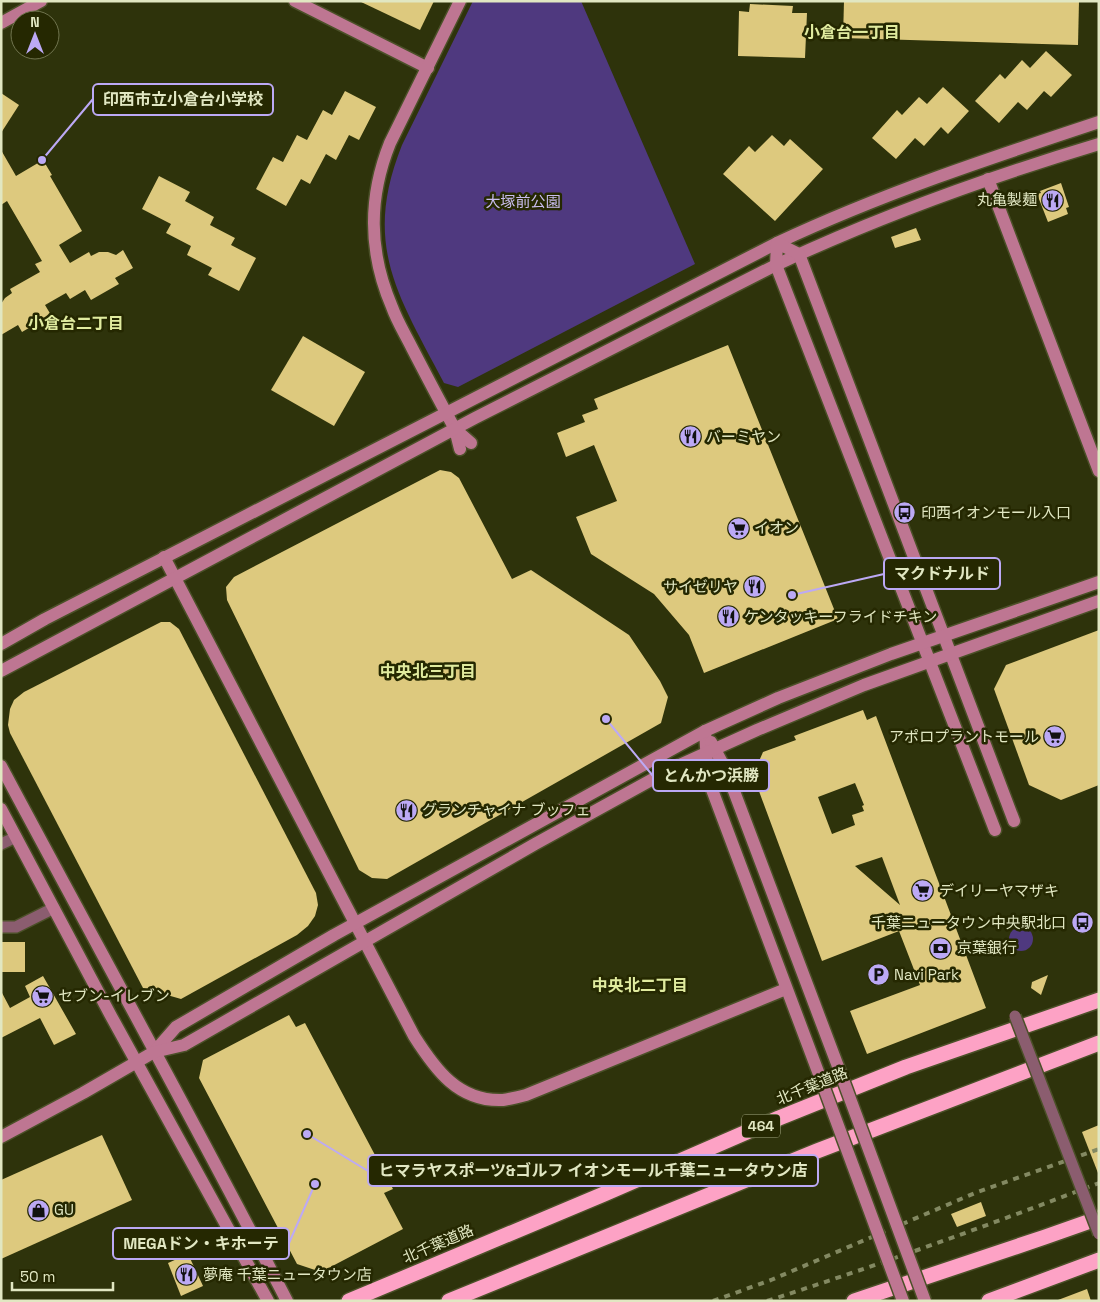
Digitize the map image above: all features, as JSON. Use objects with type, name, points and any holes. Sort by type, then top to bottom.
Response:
[{"type":"highway","name":"北千葉道路","points":[[349,1301],[779,1118],[906,1068],[1099,1000]]},
{"type":"highway","points":[[449,1301],[817,1151],[1099,1043]]},
{"type":"highway","points":[[854,1301],[1099,1218]]},
{"type":"highway","points":[[989,1301],[1099,1260]]},
{"type":"street","points":[[1,23],[41,1]]},
{"type":"street","points":[[295,1],[428,68]]},
{"type":"street","points":[[460,1],[383,161],[377,186],[373,237],[379,268],[392,307],[465,446]]},
{"type":"street","points":[[1,644],[164,557],[777,243],[896,192],[1099,122]]},
{"type":"street","points":[[1,671],[455,429],[776,265],[898,213],[988,179],[1099,144]]},
{"type":"street","points":[[988,179],[1099,471]]},
{"type":"street","points":[[777,243],[799,254],[1014,821]]},
{"type":"street","points":[[777,243],[776,265],[995,830]]},
{"type":"street","points":[[164,557],[414,1036],[432,1064],[449,1083],[465,1093],[482,1099],[503,1100],[526,1095],[786,988]]},
{"type":"street","points":[[154,1052],[176,1028],[355,922],[705,731],[778,698],[922,643],[1099,582]]},
{"type":"street","points":[[1,1137],[154,1052],[184,1045],[544,839],[673,768],[864,685],[1099,601]]},
{"type":"street","points":[[705,731],[711,751],[726,770],[925,1301]]},
{"type":"street","points":[[711,751],[708,779],[903,1301]]},
{"type":"street","points":[[1,766],[154,1052],[218,1167],[287,1301]]},
{"type":"street","points":[[1,809],[136,1062],[268,1301]]},
{"type":"street","points":[[1,844],[16,837]]},
{"type":"street","points":[[1,928],[16,927],[54,908]]},
{"type":"street","points":[[1015,1016],[1099,1234]]},
{"type":"green space","name":"大塚前公園","points":[[473,1],[581,1],[695,264],[458,387],[444,383],[412,323],[400,295],[391,268],[386,241],[385,212],[390,180],[402,145]]},
{"type":"green space","points":[[1021,927],[1026,928],[1032,934],[1032,944],[1026,950],[1021,951],[1016,950],[1010,944],[1009,939],[1010,934],[1016,928]]},
{"type":"building","points":[[359,1],[434,1],[420,30]]},
{"type":"building","points":[[844,1],[1079,1],[1078,45],[843,38]]},
{"type":"building","points":[[750,4],[793,6],[792,13],[807,13],[805,58],[738,56],[739,11],[749,12]]},
{"type":"building","points":[[1046,51],[1072,75],[1051,97],[1044,91],[1027,110],[1018,102],[999,123],[975,101],[1000,74],[1005,79],[1022,60],[1030,68]]},
{"type":"building","points":[[943,87],[969,111],[948,134],[941,127],[924,146],[915,138],[896,159],[872,138],[897,110],[902,115],[919,97],[927,104]]},
{"type":"building","points":[[345,91],[376,107],[359,140],[349,135],[336,160],[326,154],[310,184],[301,179],[286,206],[256,189],[273,157],[283,162],[297,135],[307,140],[323,110],[332,115]]},
{"type":"building","points":[[1,93],[19,105],[1,133]]},
{"type":"building","points":[[772,135],[784,146],[790,139],[823,169],[775,221],[723,174],[749,146],[755,152]]},
{"type":"building","points":[[1,150],[16,176],[43,160],[52,175],[50,176],[82,231],[59,245],[70,263],[89,252],[91,256],[99,252],[108,252],[116,255],[123,250],[133,268],[115,278],[119,284],[91,300],[85,290],[70,299],[66,293],[45,305],[51,315],[22,332],[18,325],[1,335],[1,304],[12,293],[10,289],[40,272],[35,264],[42,261],[7,201],[1,205]]},
{"type":"building","points":[[159,176],[190,192],[185,201],[214,217],[210,225],[235,238],[231,245],[256,258],[239,291],[208,275],[212,268],[187,255],[191,246],[166,233],[171,224],[142,209]]},
{"type":"building","name":"丸亀製麺","points":[[1061,183],[1069,207],[1066,208],[1068,214],[1048,222],[1037,194]]},
{"type":"building","points":[[916,228],[921,240],[895,248],[891,237]]},
{"type":"building","points":[[303,336],[365,372],[334,426],[271,390]]},
{"type":"building","points":[[728,345],[838,619],[704,673],[689,635],[654,594],[591,554],[576,517],[617,501],[594,445],[566,457],[557,433],[585,422],[582,415],[598,409],[594,399]]},
{"type":"building","points":[[440,470],[451,472],[459,478],[512,579],[531,570],[629,635],[660,681],[668,697],[661,723],[387,879],[372,878],[359,870],[227,600],[226,587],[234,577]]},
{"type":"building","points":[[161,622],[170,622],[179,629],[316,893],[318,905],[315,916],[308,926],[297,935],[181,999],[143,988],[10,733],[8,725],[10,709],[14,700],[24,692]]},
{"type":"building","name":"アポロプラントモール","points":[[1099,630],[1099,785],[1061,800],[1029,785],[994,689],[1006,665]]},
{"type":"building","points":[[863,710],[867,720],[876,716],[986,1008],[867,1054],[850,1011],[920,985],[899,931],[822,961],[753,775],[763,752],[796,740],[794,736]],"holes":[[[855,783],[864,805],[862,806],[864,811],[852,815],[855,825],[832,834],[818,797]],[[882,857],[900,905],[855,866]]]},
{"type":"building","points":[[1,942],[25,942],[25,972],[1,972]]},
{"type":"building","points":[[1048,975],[1041,995],[1031,988],[1032,982]]},
{"type":"building","points":[[43,976],[76,1034],[54,1045],[40,1018],[1,1038],[1,991],[10,1008],[30,997],[25,986]]},
{"type":"building","points":[[289,1015],[296,1027],[305,1023],[393,1189],[384,1193],[403,1229],[321,1272],[297,1264],[199,1078],[203,1060]]},
{"type":"building","points":[[1099,1125],[1099,1173],[1098,1173],[1082,1132]]},
{"type":"building","points":[[102,1135],[132,1200],[1,1259],[1,1180]]},
{"type":"building","points":[[981,1202],[986,1216],[957,1227],[951,1214]]},
{"type":"building","points":[[188,1254],[203,1286],[181,1296],[168,1263]]},
{"type":"building","points":[[1087,1289],[1091,1301],[1058,1301],[1058,1300]]},
{"type":"railway","points":[[713,1301],[771,1280],[975,1193],[1099,1149]]},
{"type":"railway","points":[[767,1301],[934,1244],[1099,1183]]},
{"type":"place","name":"印西市立小倉台小学校","points":[[42,160]]},
{"type":"place","name":"丸亀製麺","points":[[1053,200]]},
{"type":"place","name":"バーミヤン","points":[[690,437]]},
{"type":"place","name":"印西イオンモール入口","points":[[905,513]]},
{"type":"place","name":"イオン","points":[[738,528]]},
{"type":"place","name":"サイゼリヤ","points":[[754,587]]},
{"type":"place","name":"マクドナルド","points":[[792,595]]},
{"type":"place","name":"ケンタッキーフライドチキン","points":[[728,617]]},
{"type":"place","name":"とんかつ浜勝","points":[[606,719]]},
{"type":"place","name":"アポロプラントモール","points":[[1055,737]]},
{"type":"place","name":"グランチャイナ ブッフェ","points":[[406,810]]},
{"type":"place","name":"デイリーヤマザキ","points":[[923,891]]},
{"type":"place","name":"千葉ニュータウン中央駅北口","points":[[1082,923]]},
{"type":"place","name":"京葉銀行","points":[[941,948]]},
{"type":"place","name":"Navi Park","points":[[878,975]]},
{"type":"place","name":"セブン-イレブン","points":[[42,996]]},
{"type":"place","name":"ヒマラヤスポーツ&ゴルフ イオンモール千葉ニュータウン店","points":[[307,1134]]},
{"type":"place","name":"MEGAドン・キホーテ","points":[[315,1184]]},
{"type":"place","name":"GU","points":[[38,1210]]},
{"type":"place","name":"夢庵 千葉ニュータウン店","points":[[187,1275]]},
{"type":"district","name":"小倉台一丁目","points":[[852,32]]},
{"type":"district","name":"小倉台二丁目","points":[[76,323]]},
{"type":"district","name":"中央北三丁目","points":[[428,671]]},
{"type":"district","name":"中央北二丁目","points":[[640,985]]}]
